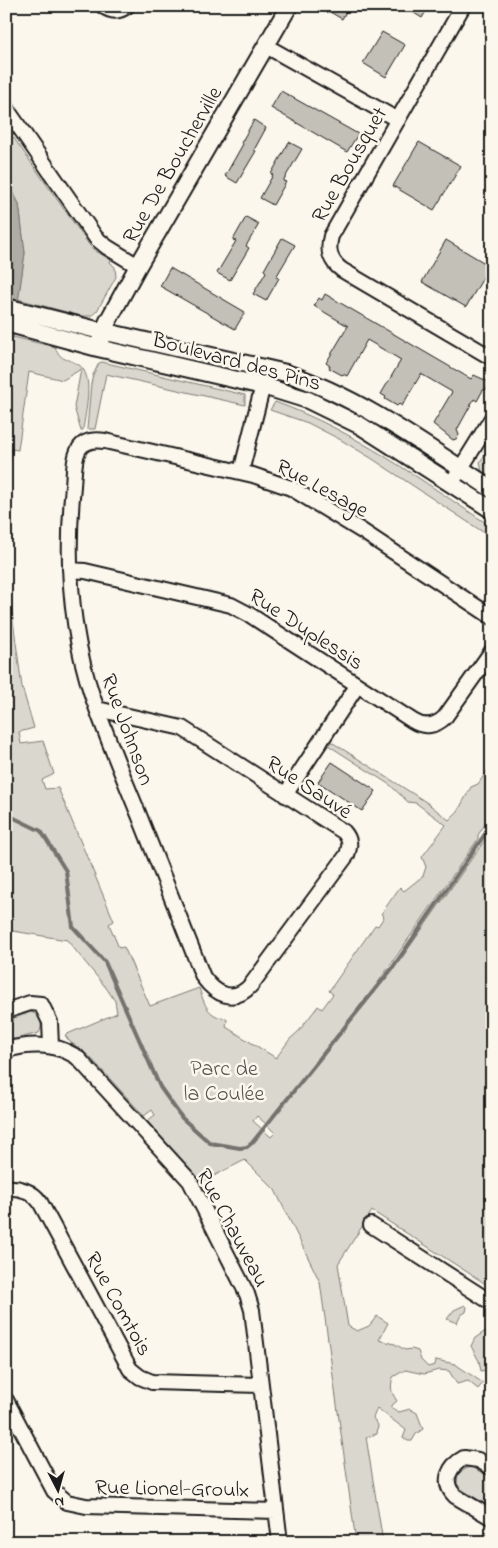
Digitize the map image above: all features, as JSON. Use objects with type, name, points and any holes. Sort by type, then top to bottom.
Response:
[{"type":"street","points":[[103,6],[115,11],[127,6]]},
{"type":"street","name":"Rue De Boucherville","points":[[98,348],[104,331],[138,266],[289,6]]},
{"type":"street","name":"Rue Bousquet","points":[[463,6],[330,236],[328,246],[334,264],[342,270],[492,358]]},
{"type":"street","points":[[266,46],[398,120]]},
{"type":"street","points":[[6,108],[96,238],[138,266]]},
{"type":"street","name":"Boulevard des Pins","points":[[11,316],[104,331],[268,369],[309,381],[353,401],[492,489]]},
{"type":"street","name":"Boulevard des Pins","points":[[11,316],[98,348],[263,386],[308,400],[348,418],[492,510]]},
{"type":"street","points":[[241,472],[268,369]]},
{"type":"street","points":[[451,484],[492,418]]},
{"type":"street","name":"Rue Lesage","points":[[84,442],[89,440],[105,440],[280,483],[362,531],[492,617]]},
{"type":"street","name":"Rue Johnson","points":[[84,442],[76,455],[70,513],[70,570],[80,647],[88,680],[97,709],[204,977],[211,987],[220,993],[225,995],[239,994]]},
{"type":"street","name":"Rue Duplessis","points":[[70,570],[85,571],[231,605],[250,615],[413,721],[424,725],[436,724],[445,717],[492,651]]},
{"type":"street","points":[[286,795],[357,686]]},
{"type":"street","name":"Rue Sauvé","points":[[97,709],[182,728],[344,832],[350,841],[344,860],[251,985],[246,991],[239,994]]},
{"type":"street","points":[[6,1011],[30,1004],[41,1004],[50,1022],[51,1046]]},
{"type":"street","name":"Rue Chauveau","points":[[6,1050],[27,1045],[51,1046],[68,1052],[83,1062],[190,1181],[250,1301],[280,1542]]},
{"type":"street","name":"Rue Comtois","points":[[6,1188],[14,1188],[32,1194],[40,1202],[130,1369],[135,1374],[152,1382],[260,1385]]},
{"type":"street","points":[[371,1225],[492,1303]]},
{"type":"street","name":"Rue Lionel-Groulx","points":[[6,1400],[54,1491],[66,1502],[86,1506],[276,1511]]},
{"type":"street","points":[[492,1468],[478,1460],[464,1458],[450,1469],[447,1480],[450,1491],[455,1496],[492,1518]]},
{"type":"green space","points":[[6,127],[90,246],[111,260],[110,262],[115,267],[116,277],[97,311],[91,316],[81,316],[18,299],[25,253],[19,204],[6,178]]},
{"type":"green space","points":[[13,337],[55,347],[63,358],[79,365],[87,377],[88,395],[83,430],[81,431],[74,407],[81,369],[63,380],[29,372],[18,450],[12,449],[6,491],[6,348]]},
{"type":"green space","points":[[120,342],[246,372],[245,374],[119,346]]},
{"type":"green space","points":[[102,362],[245,395],[245,405],[106,374],[95,429],[87,429],[93,375],[99,363]]},
{"type":"green space","points":[[286,379],[362,413],[443,466],[440,469],[384,433],[326,401],[284,384]]},
{"type":"green space","points":[[275,402],[332,427],[387,458],[492,527],[492,538],[341,440],[308,423],[270,410]]},
{"type":"green space","points":[[492,443],[492,479],[482,472],[480,462]]},
{"type":"green space","name":"Parc de la Coulée","points":[[6,555],[22,687],[34,728],[19,732],[21,744],[43,741],[54,774],[42,780],[45,789],[58,788],[114,921],[109,924],[119,948],[124,947],[150,1006],[199,988],[208,1009],[220,1018],[227,1019],[226,1027],[276,1058],[318,1006],[322,1009],[333,994],[329,991],[375,925],[378,926],[384,917],[381,914],[400,887],[404,891],[423,876],[426,867],[422,857],[446,825],[416,803],[408,802],[390,785],[328,745],[330,741],[426,802],[449,820],[458,811],[471,787],[478,784],[492,764],[492,814],[478,835],[478,839],[377,984],[266,1124],[257,1116],[253,1121],[271,1137],[275,1133],[267,1125],[394,969],[492,830],[492,1288],[372,1211],[338,1264],[348,1326],[357,1331],[369,1326],[377,1316],[388,1323],[379,1340],[395,1344],[405,1350],[412,1349],[418,1351],[421,1360],[428,1367],[435,1365],[436,1360],[455,1364],[483,1383],[478,1389],[468,1381],[457,1384],[449,1371],[439,1370],[424,1374],[405,1370],[393,1377],[392,1390],[397,1401],[390,1407],[399,1412],[410,1409],[417,1413],[423,1429],[416,1434],[412,1441],[408,1441],[403,1438],[406,1430],[377,1408],[373,1418],[378,1425],[377,1434],[366,1437],[383,1542],[356,1542],[320,1282],[275,1190],[245,1160],[200,1183],[195,1174],[147,1121],[155,1115],[152,1110],[144,1116],[90,1057],[69,1041],[65,1035],[117,1013],[115,1001],[107,989],[67,940],[7,930]]},
{"type":"green space","points":[[31,1012],[37,1015],[40,1021],[39,1033],[15,1039],[7,1037],[6,1021]]},
{"type":"green space","points":[[465,1305],[467,1307],[466,1312],[461,1315],[457,1323],[447,1319],[454,1310]]},
{"type":"green space","points":[[492,1327],[492,1369],[481,1371],[479,1361],[471,1346],[475,1338]]},
{"type":"green space","points":[[472,1467],[492,1478],[492,1508],[464,1491],[457,1484],[458,1474]]},
{"type":"shaded area","points":[[6,178],[19,204],[25,253],[13,337],[6,348]]},
{"type":"building","points":[[320,6],[349,6],[342,19]]},
{"type":"building","points":[[403,6],[429,6],[422,18]]},
{"type":"building","points":[[382,32],[405,45],[386,77],[363,63]]},
{"type":"building","points":[[281,91],[358,134],[347,152],[271,108]]},
{"type":"building","points":[[254,120],[266,128],[254,150],[256,151],[237,183],[225,176]]},
{"type":"building","points":[[289,142],[302,149],[283,181],[286,182],[273,205],[260,198]]},
{"type":"building","points":[[419,142],[461,166],[434,210],[393,186]]},
{"type":"building","points":[[246,217],[259,224],[246,246],[249,248],[230,280],[217,273],[236,241],[233,240]]},
{"type":"building","points":[[282,238],[295,245],[276,277],[279,278],[266,301],[253,294]]},
{"type":"building","points":[[446,240],[490,266],[466,307],[422,282]]},
{"type":"building","points":[[170,268],[245,312],[235,329],[160,286]]},
{"type":"building","points":[[325,294],[471,379],[474,375],[487,381],[489,385],[487,389],[483,390],[477,401],[474,399],[457,430],[459,435],[456,439],[453,440],[433,424],[452,392],[421,374],[402,406],[399,404],[397,406],[385,399],[386,397],[381,394],[401,360],[367,340],[347,376],[329,368],[330,366],[326,363],[348,326],[314,306],[319,298],[322,300]]},
{"type":"building","points":[[332,762],[376,791],[362,811],[318,782]]},
{"type":"waterway","points":[[6,814],[41,831],[66,871],[73,927],[105,962],[160,1087],[182,1118],[210,1143],[240,1148],[247,1147],[252,1143],[393,967],[492,824]]}]
